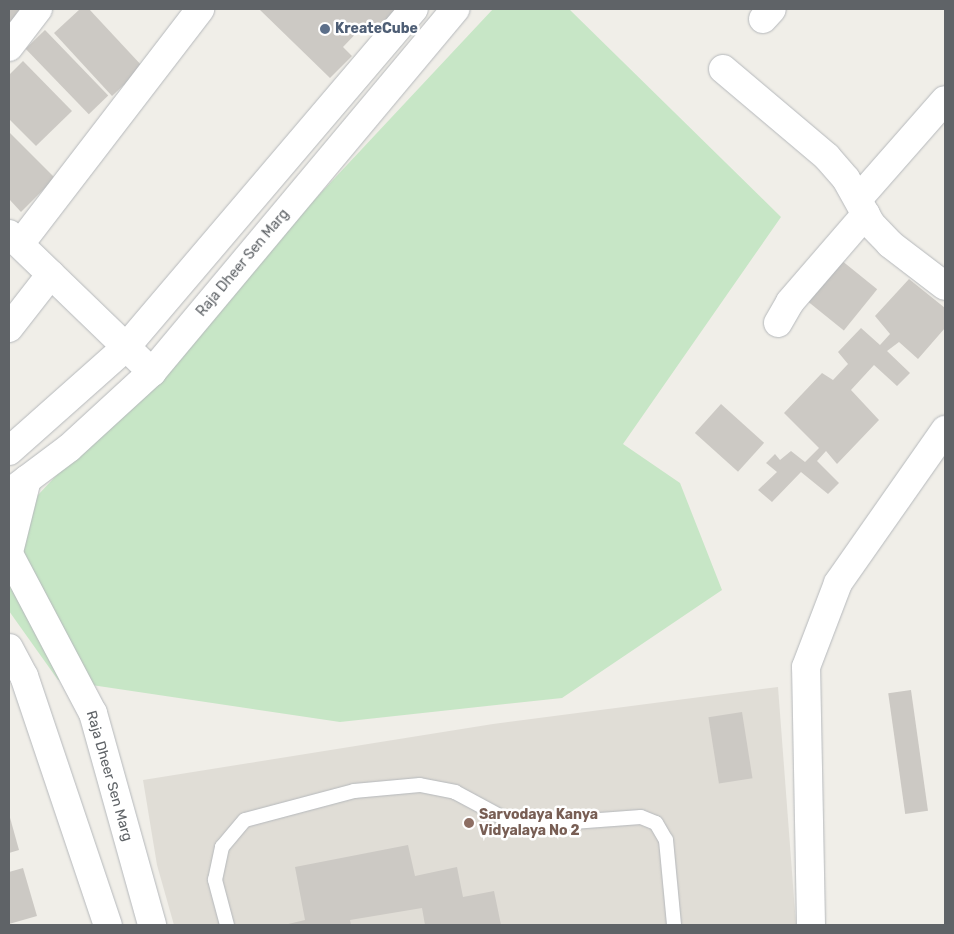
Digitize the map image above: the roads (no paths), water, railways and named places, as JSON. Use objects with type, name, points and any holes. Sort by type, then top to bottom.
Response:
[{"type":"street","points":[[9,47],[38,9]]},
{"type":"street","points":[[152,372],[14,239],[200,9]]},
{"type":"street","points":[[9,451],[126,347],[414,9]]},
{"type":"street","name":"Raja Dheer Sen Marg","points":[[18,486],[69,448],[152,372],[455,9]]},
{"type":"street","points":[[723,69],[827,157],[862,206],[871,224],[890,244],[945,286]]},
{"type":"street","points":[[778,322],[790,302],[862,206],[945,100]]},
{"type":"street","points":[[9,328],[51,274]]},
{"type":"street","points":[[811,925],[806,667],[838,583],[945,430]]},
{"type":"street","points":[[9,553],[18,486]]},
{"type":"street","name":"Raja Dheer Sen Marg","points":[[9,553],[93,713],[152,925]]},
{"type":"street","points":[[9,648],[24,676],[108,925]]},
{"type":"lane","points":[[227,925],[215,880],[222,847],[245,820],[354,791],[420,784],[455,792],[510,821],[532,825],[641,817],[656,823],[666,840],[674,925]]},
{"type":"place","name":"KreateCube","points":[[325,29]]},
{"type":"place","name":"Sarvodaya Kanya Vidyalaya No 2","points":[[469,823]]}]
